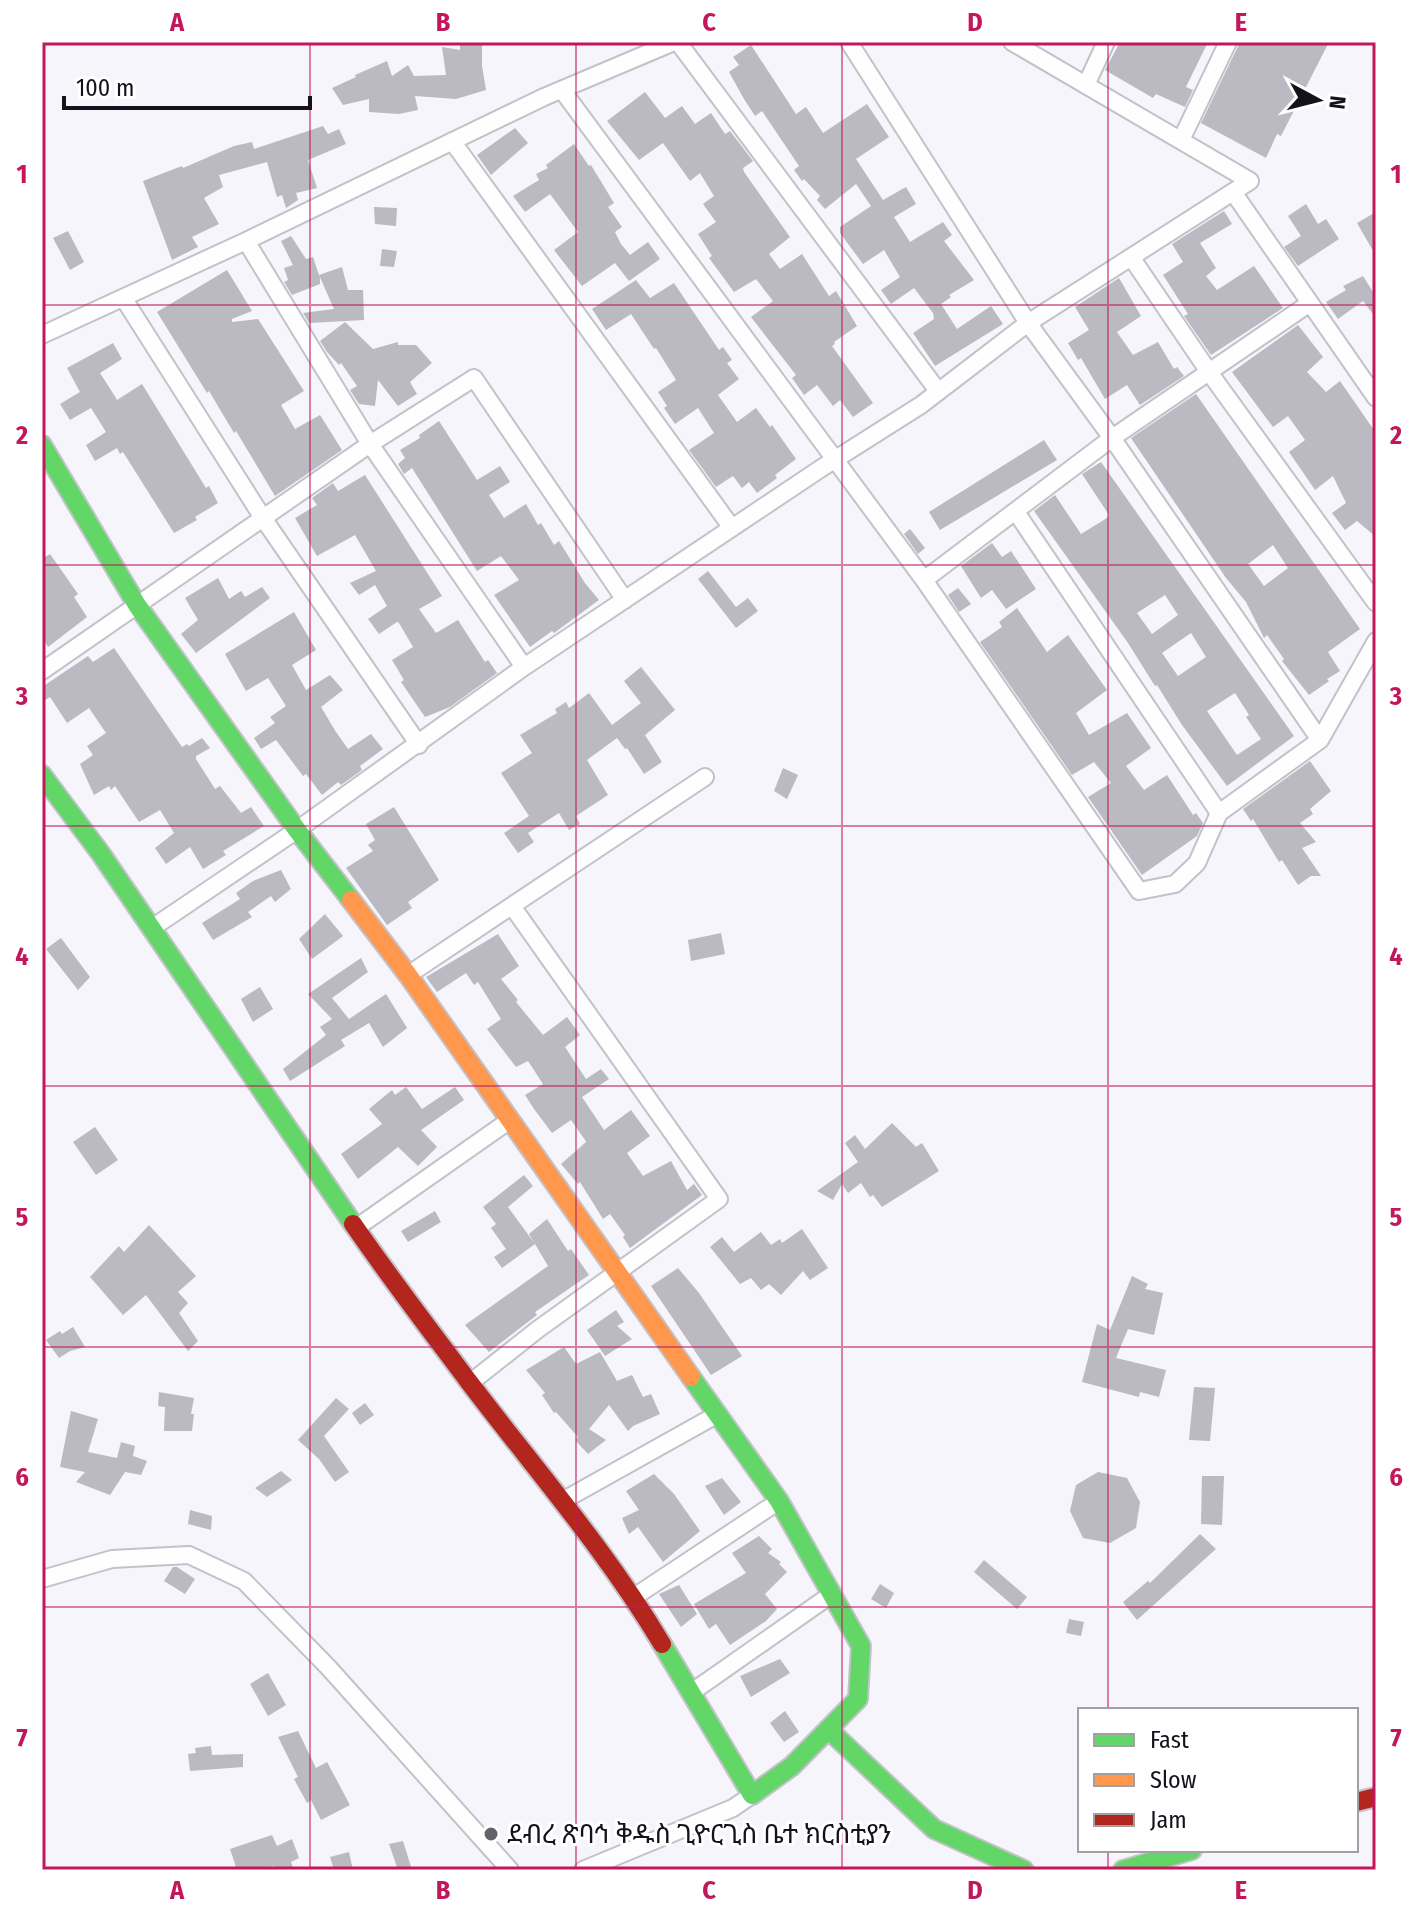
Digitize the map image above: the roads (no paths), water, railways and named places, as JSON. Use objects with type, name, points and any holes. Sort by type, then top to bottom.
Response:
[{"type":"street","points":[[42,335],[562,90],[676,42],[938,391]]},
{"type":"street","points":[[849,42],[1028,323],[1112,438],[1320,740]]},
{"type":"street","points":[[152,928],[419,745],[524,667],[938,391],[1028,323],[1250,181],[1012,42]]},
{"type":"street","points":[[1086,85],[1106,42]]},
{"type":"street","points":[[1181,140],[1228,42]]},
{"type":"street","points":[[562,90],[924,580],[1139,891],[1175,884],[1197,863],[1219,813],[1320,740],[1376,641]]},
{"type":"street","points":[[452,141],[732,528]]},
{"type":"street","points":[[1233,192],[1376,398]]},
{"type":"street","points":[[246,241],[370,444],[524,667]]},
{"type":"street","points":[[1131,257],[1209,372],[1376,603]]},
{"type":"street","points":[[124,299],[263,518],[419,745]]},
{"type":"street","points":[[924,580],[1112,438],[1310,303]]},
{"type":"street","points":[[1361,377],[1376,367]]},
{"type":"street","points":[[42,671],[370,444],[474,378],[625,600]]},
{"type":"street","points":[[42,445],[137,605],[297,830],[408,975],[779,1501],[861,1646],[858,1699],[792,1766],[733,1808],[583,1870]]},
{"type":"street","points":[[1016,512],[1219,813]]},
{"type":"street","points":[[42,775],[101,854],[356,1228],[470,1383],[564,1500],[634,1597],[752,1795]]},
{"type":"street","points":[[408,975],[705,777]]},
{"type":"street","points":[[470,1383],[537,1330],[618,1275],[719,1199],[512,906]]},
{"type":"street","points":[[356,1228],[510,1120]]},
{"type":"street","points":[[564,1500],[718,1414]]},
{"type":"street","points":[[634,1597],[779,1501]]},
{"type":"street","points":[[42,1579],[112,1559],[189,1555],[244,1581],[328,1667],[510,1870]]},
{"type":"street","points":[[692,1692],[832,1594]]},
{"type":"street","points":[[828,1729],[934,1829],[1024,1870]]},
{"type":"street","points":[[1123,1870],[1185,1852]]},
{"type":"place","name":"ደብረ ጽባኅ ቅዱስ ጊዮርጊስ ቤተ ክርስቲያን","points":[[491,1834]]}]
